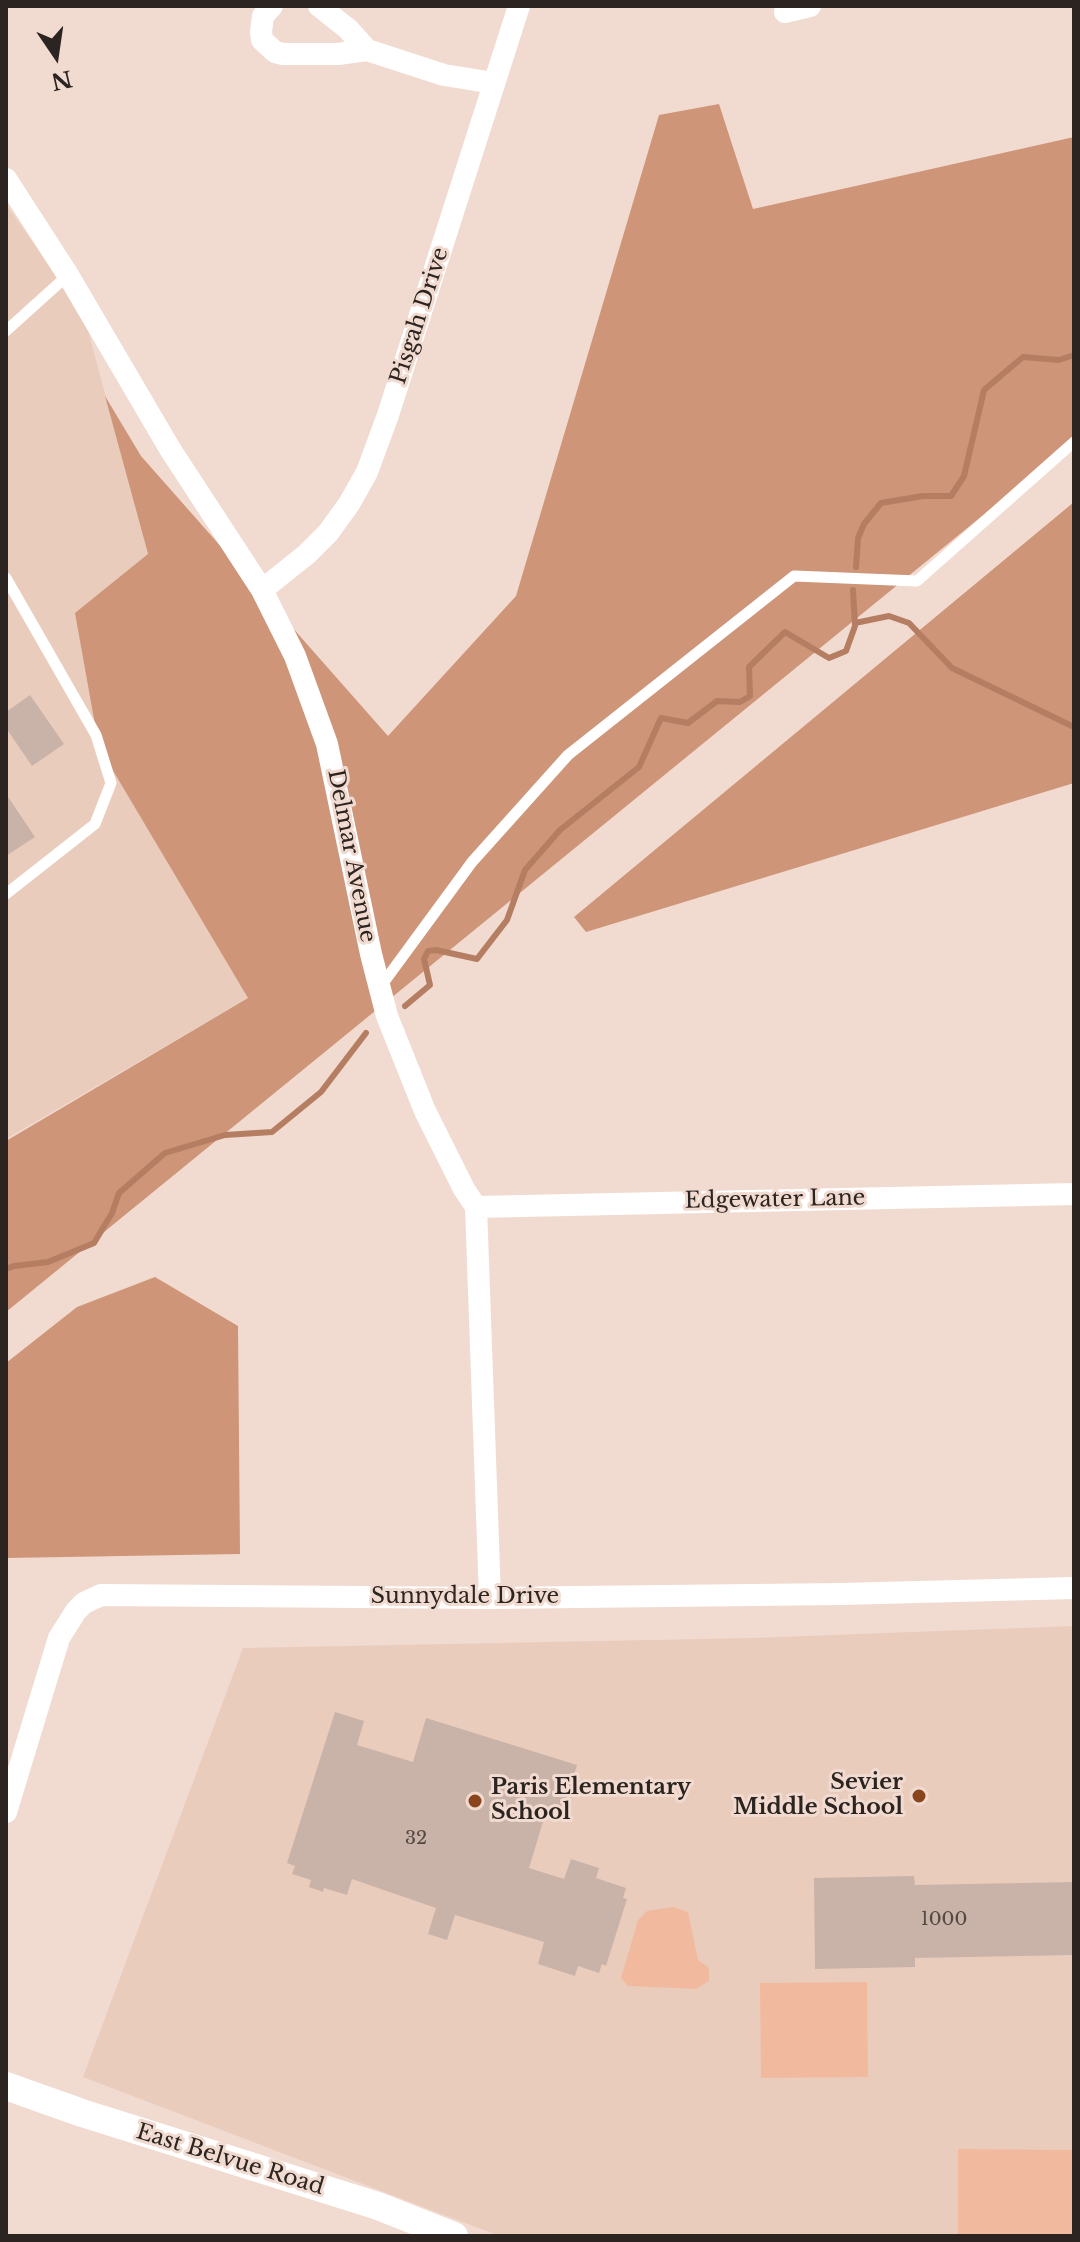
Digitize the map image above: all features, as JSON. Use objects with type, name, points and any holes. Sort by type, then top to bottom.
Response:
[{"type":"street","points":[[272,6],[263,16],[261,32],[262,40],[275,52],[338,54],[367,50],[444,75],[494,83]]},
{"type":"street","points":[[319,6],[348,29],[367,50]]},
{"type":"street","name":"Pisgah Drive","points":[[262,590],[328,533],[367,472],[519,6]]},
{"type":"street","points":[[785,12],[810,6]]},
{"type":"street","name":"Delmar Avenue","points":[[6,179],[68,275],[170,449],[262,590],[295,656],[327,744],[387,1016],[425,1111],[476,1207],[490,1598]]},
{"type":"street","name":"Edgewater Lane","points":[[476,1207],[1074,1194]]},
{"type":"street","name":"Sunnydale Drive","points":[[6,1812],[59,1638],[76,1611],[93,1598],[117,1594],[490,1598],[1074,1588]]},
{"type":"street","name":"East Belvue Road","points":[[6,2086],[96,2118],[378,2206],[454,2236]]},
{"type":"lane","points":[[6,331],[68,275]]},
{"type":"lane","points":[[379,988],[472,862],[568,755],[794,576],[917,581],[1074,442]]},
{"type":"lane","points":[[6,578],[96,735],[111,783],[95,824],[6,894]]},
{"type":"shaded area","points":[[719,104],[753,209],[1074,137],[1074,441],[6,1312],[6,1141],[248,998],[99,747],[75,613],[148,554],[105,396],[141,456],[388,736],[516,596],[659,115]]},
{"type":"shaded area","points":[[6,204],[84,315],[148,555],[248,998],[6,1139]]},
{"type":"shaded area","points":[[1074,502],[1074,783],[586,932],[574,917]]},
{"type":"shaded area","points":[[155,1277],[238,1326],[240,1554],[6,1558],[6,1363],[77,1307]]},
{"type":"shaded area","name":"Paris Elementary School","points":[[1074,1626],[1074,2236],[499,2236],[83,2077],[243,1648],[752,1638]]},
{"type":"shaded area","points":[[673,1907],[688,1912],[698,1960],[709,1968],[709,1981],[696,1989],[628,1986],[621,1978],[638,1920],[647,1911]]},
{"type":"shaded area","points":[[867,1982],[868,2077],[761,2078],[760,1983]]},
{"type":"shaded area","points":[[958,2149],[1074,2150],[1074,2236],[958,2236]]},
{"type":"building","points":[[30,695],[64,744],[32,766],[6,728],[6,712]]},
{"type":"building","points":[[6,794],[35,837],[6,856]]},
{"type":"building","points":[[335,1712],[364,1721],[357,1745],[413,1762],[426,1718],[577,1765],[561,1817],[546,1812],[529,1868],[564,1879],[571,1859],[599,1868],[596,1878],[626,1888],[623,1898],[627,1899],[606,1966],[602,1964],[599,1973],[578,1966],[575,1976],[538,1964],[544,1942],[455,1915],[447,1940],[428,1934],[436,1908],[352,1879],[347,1895],[324,1888],[323,1892],[309,1887],[311,1880],[292,1874],[295,1866],[287,1863]]},
{"type":"building","points":[[914,1876],[915,1885],[1074,1882],[1074,1955],[915,1958],[915,1967],[815,1969],[814,1878]]},
{"type":"waterway","points":[[856,567],[858,538],[864,524],[881,503],[923,496],[951,496],[964,476],[984,390],[1023,357],[1059,360],[1074,355]]},
{"type":"waterway","points":[[405,1006],[430,985],[424,959],[428,951],[477,959],[507,920],[525,870],[560,830],[639,767],[661,718],[688,723],[717,701],[740,702],[750,696],[749,667],[785,632],[829,658],[846,651],[855,626],[853,590]]},
{"type":"waterway","points":[[855,623],[889,616],[909,623],[952,668],[1074,727]]},
{"type":"waterway","points":[[6,1269],[48,1262],[94,1243],[112,1213],[119,1193],[165,1153],[225,1135],[272,1132],[321,1092],[366,1033]]},
{"type":"place","name":"Sevier Middle School","points":[[919,1796]]},
{"type":"place","name":"Paris Elementary School","points":[[475,1801]]}]
